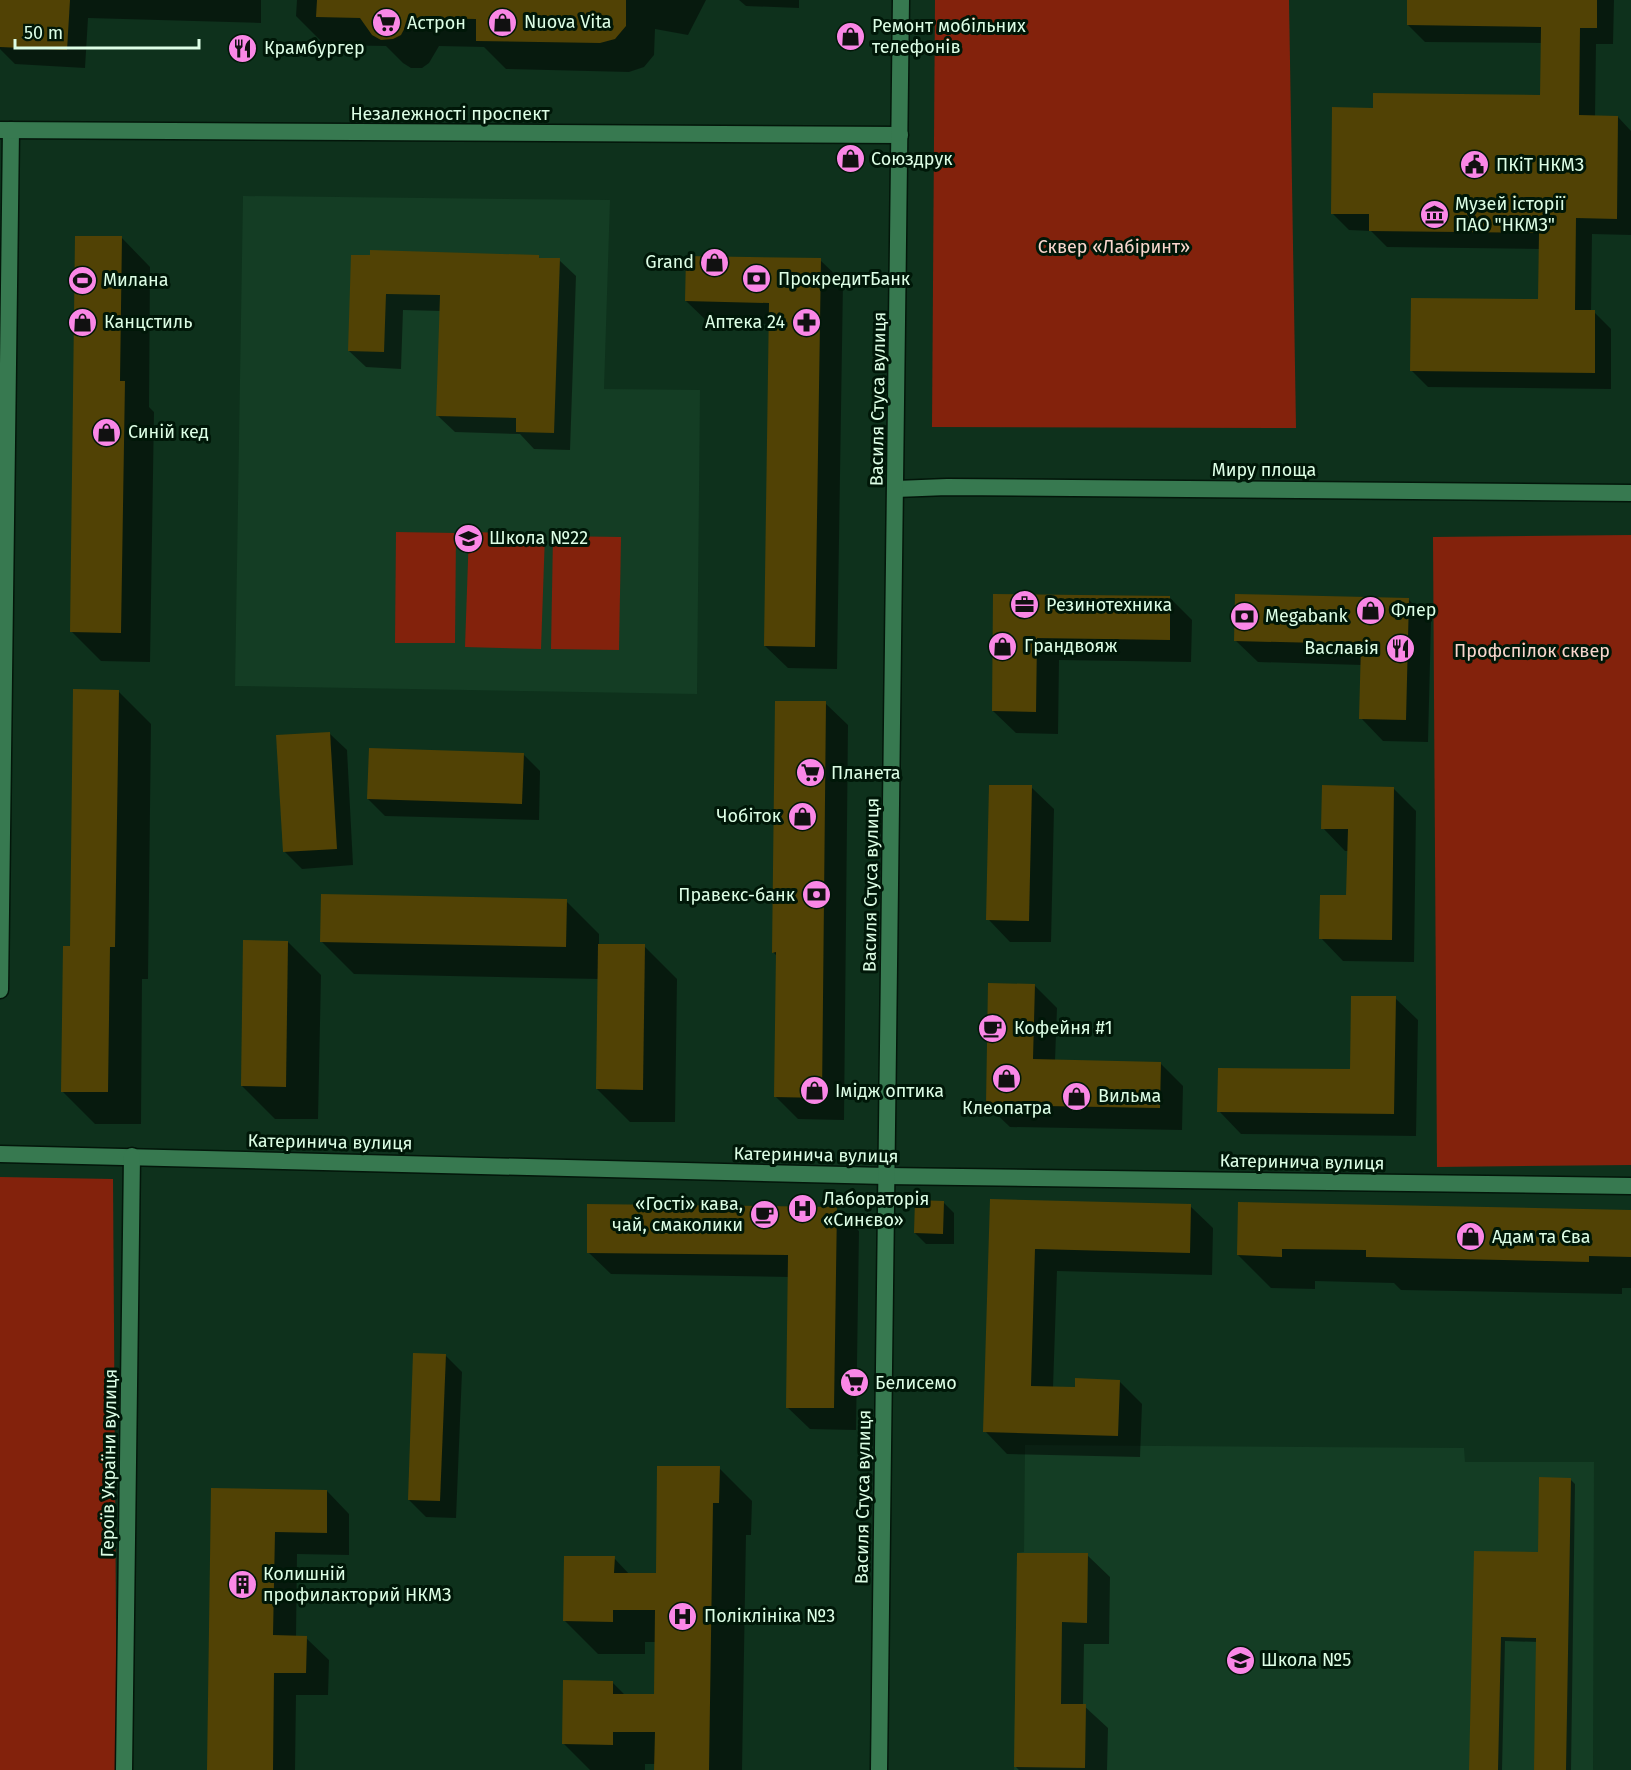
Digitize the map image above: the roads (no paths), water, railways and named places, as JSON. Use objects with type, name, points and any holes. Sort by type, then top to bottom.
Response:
[{"type":"street","name":"Василя Стуса вулиця","points":[[879,1770],[901,0]]},
{"type":"street","name":"Незалежності проспект","points":[[6,130],[900,135]]},
{"type":"street","points":[[0,990],[6,130]]},
{"type":"street","name":"Миру площа","points":[[896,489],[948,487],[1631,493]]},
{"type":"street","name":"Катеринича вулиця","points":[[0,1154],[886,1176],[1631,1186]]},
{"type":"street","name":"Героїв України вулиця","points":[[124,1770],[132,1156]]},
{"type":"place","name":"Nuova Vita","points":[[503,22]]},
{"type":"place","name":"Астрон","points":[[386,23]]},
{"type":"place","name":"Ремонт мобільних телефонів","points":[[851,36]]},
{"type":"place","name":"Крамбургер","points":[[243,48]]},
{"type":"place","name":"Союздрук","points":[[850,159]]},
{"type":"place","name":"ПКіТ НКМЗ","points":[[1475,165]]},
{"type":"place","name":"Музей історії ПАО \"НКМЗ\"","points":[[1434,214]]},
{"type":"place","name":"Grand","points":[[715,262]]},
{"type":"place","name":"ПрокредитБанк","points":[[757,279]]},
{"type":"place","name":"Милана","points":[[82,280]]},
{"type":"place","name":"Канцстиль","points":[[83,322]]},
{"type":"place","name":"Аптека 24","points":[[806,322]]},
{"type":"place","name":"Синій кед","points":[[107,432]]},
{"type":"place","name":"Школа №22","points":[[468,538]]},
{"type":"place","name":"Резинотехника","points":[[1025,605]]},
{"type":"place","name":"Флер","points":[[1370,610]]},
{"type":"place","name":"Megabank","points":[[1244,616]]},
{"type":"place","name":"Грандвояж","points":[[1003,646]]},
{"type":"place","name":"Ваславія","points":[[1400,648]]},
{"type":"place","name":"Планета","points":[[810,773]]},
{"type":"place","name":"Чобіток","points":[[802,816]]},
{"type":"place","name":"Правекс-банк","points":[[816,895]]},
{"type":"place","name":"Кофейня #1","points":[[993,1028]]},
{"type":"place","name":"Клеопатра","points":[[1007,1079]]},
{"type":"place","name":"Імідж оптика","points":[[814,1091]]},
{"type":"place","name":"Вильма","points":[[1077,1096]]},
{"type":"place","name":"Лабораторія «Синєво»","points":[[802,1209]]},
{"type":"place","name":"«Гості» кава, чай, смаколики","points":[[764,1214]]},
{"type":"place","name":"Адам та Єва","points":[[1471,1237]]},
{"type":"place","name":"Белисемо","points":[[854,1383]]},
{"type":"place","name":"Колишній профилакторий НКМЗ","points":[[242,1584]]},
{"type":"place","name":"Поліклініка №3","points":[[683,1616]]},
{"type":"place","name":"Школа №5","points":[[1240,1660]]},
{"type":"park label","name":"Сквер «Лабіринт»","points":[[1114,247]]},
{"type":"park label","name":"Профспілок сквер","points":[[1532,651]]}]
